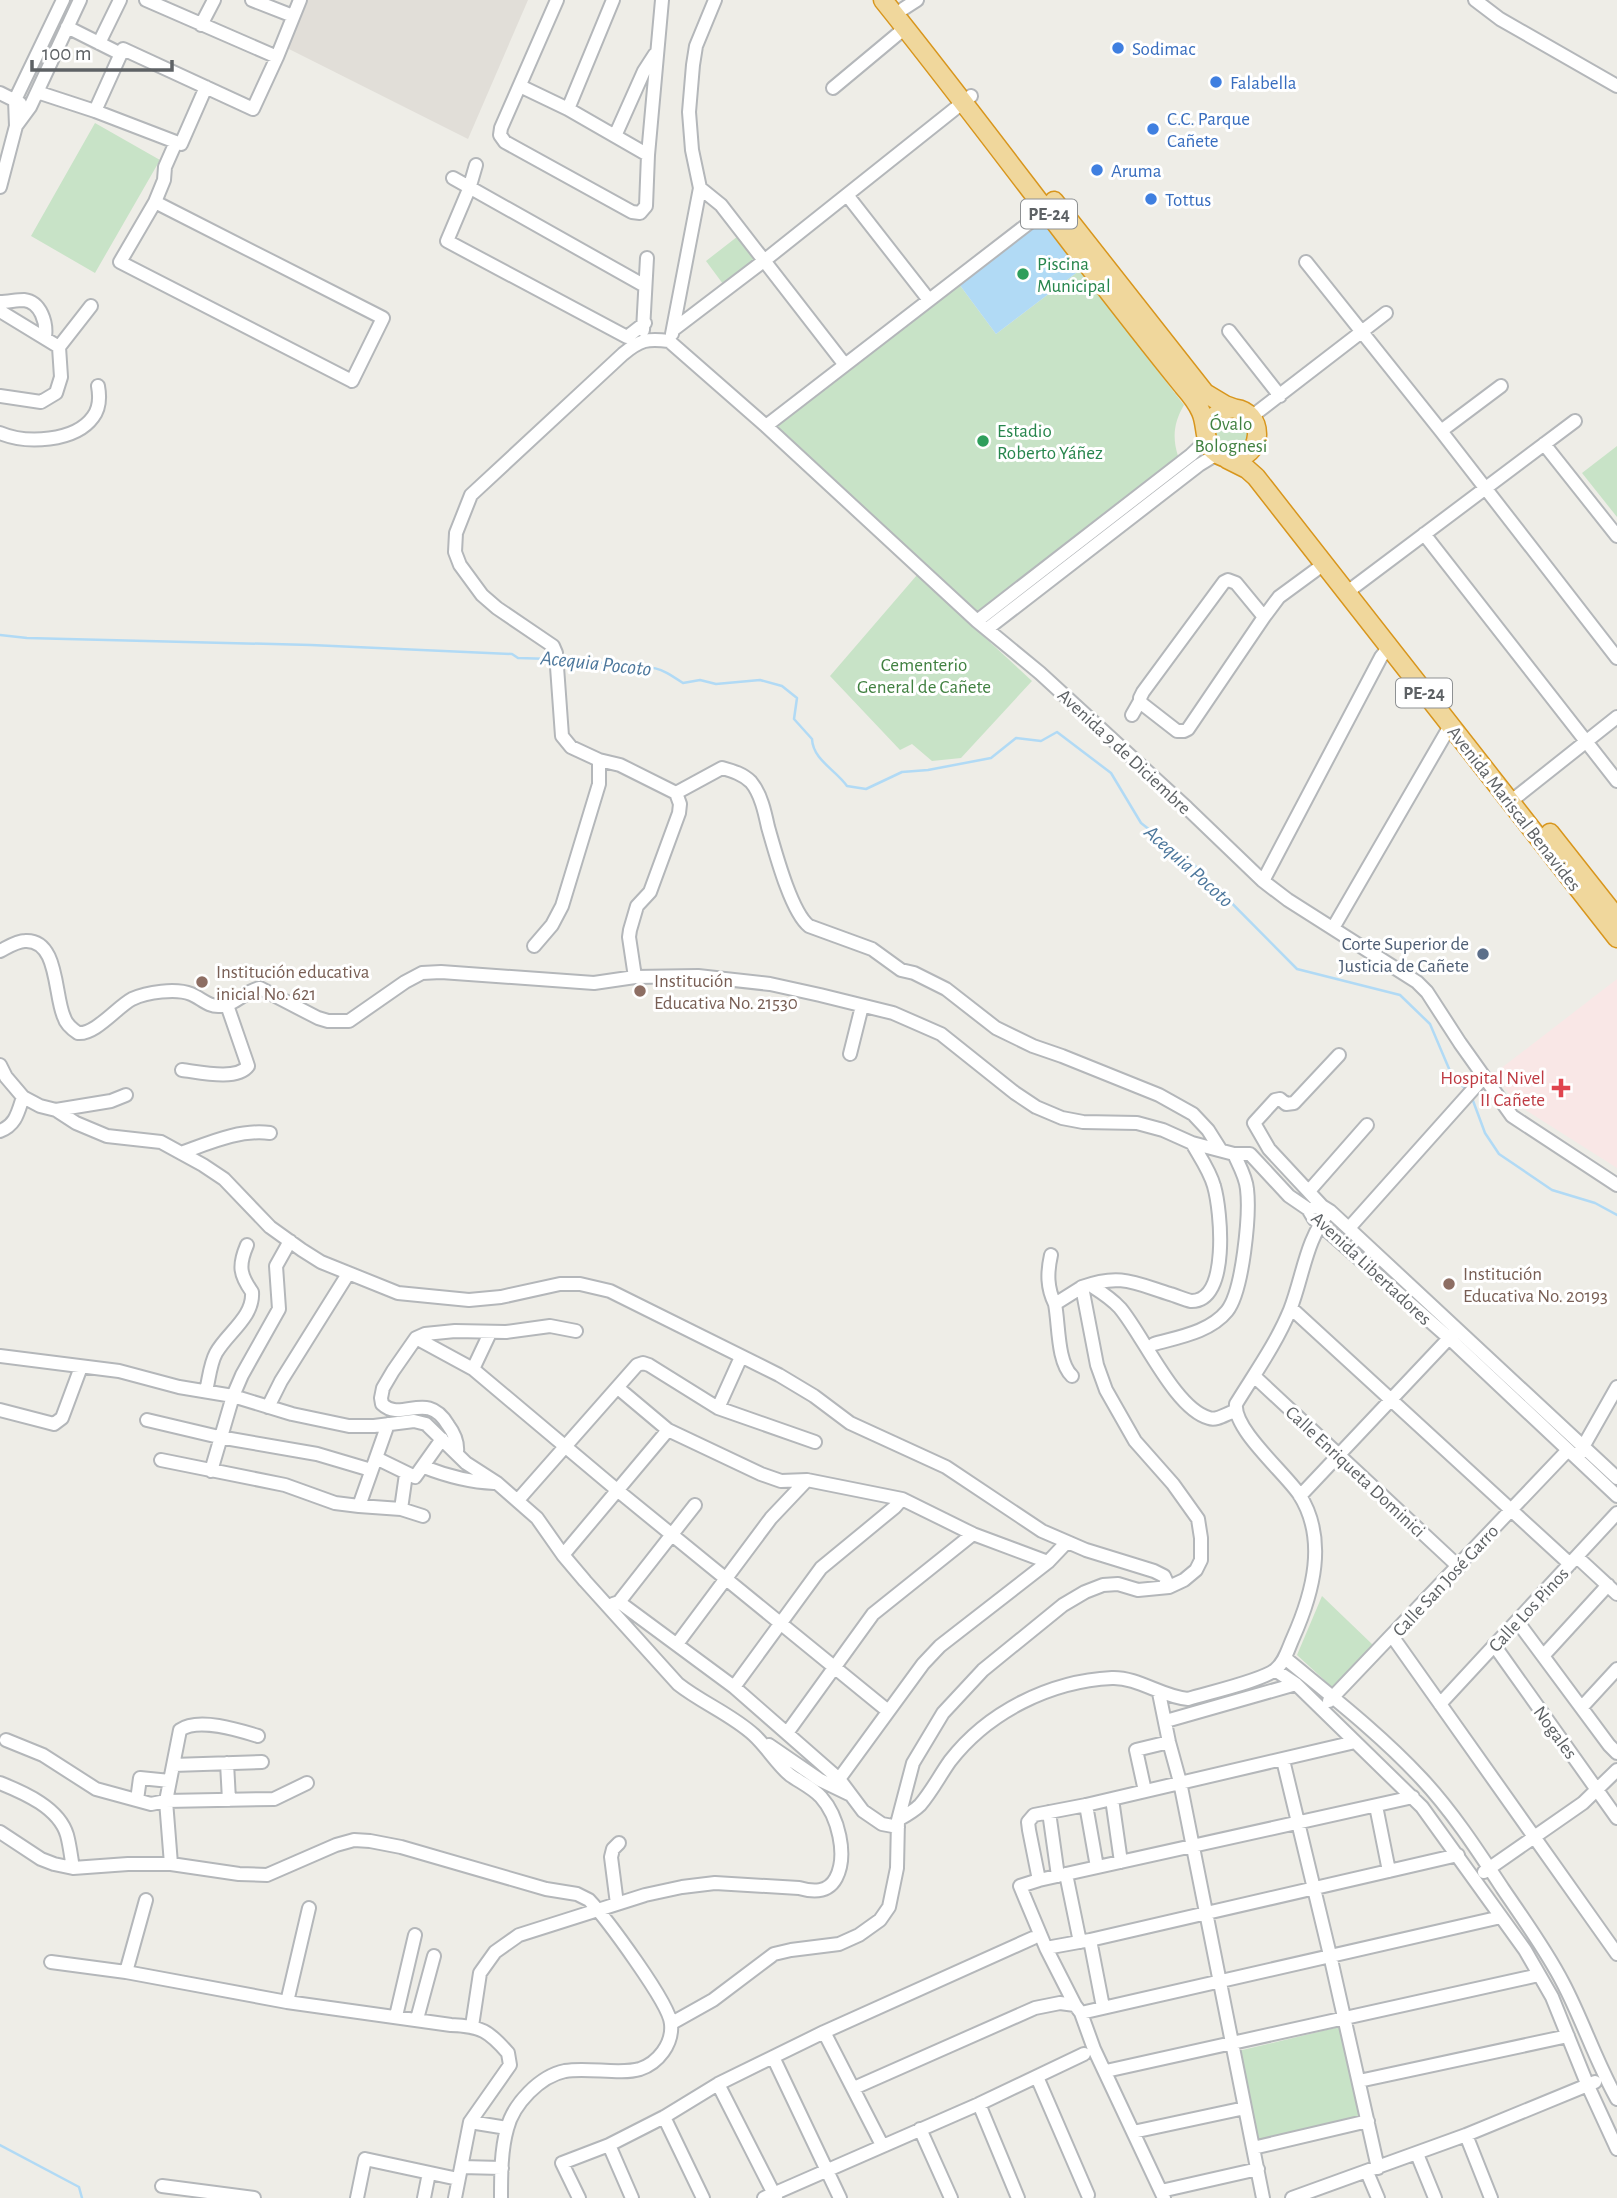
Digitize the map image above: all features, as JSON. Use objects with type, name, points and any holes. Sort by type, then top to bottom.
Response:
[{"type":"highway","name":"PE-24","points":[[883,0],[967,99],[1205,393],[1244,413]]},
{"type":"highway","name":"PE-24","points":[[906,3],[967,99]]},
{"type":"highway","name":"PE-24","points":[[1051,206],[1125,314],[1196,401],[1213,446]]},
{"type":"highway","points":[[1225,409],[1244,413],[1256,426],[1257,436],[1249,452],[1233,459],[1213,446],[1209,422],[1225,409]]},
{"type":"highway","name":"Avenida Mariscal Benavides","points":[[1257,436],[1259,460],[1264,470],[1351,589],[1514,798]]},
{"type":"highway","name":"Avenida Mariscal Benavides","points":[[1213,446],[1256,477],[1324,564],[1351,589],[1389,647],[1450,726],[1609,908],[1617,938]]},
{"type":"street","points":[[0,186],[16,126],[15,100],[63,0]]},
{"type":"street","points":[[16,126],[30,107],[80,0]]},
{"type":"street","points":[[99,43],[120,0]]},
{"type":"street","points":[[146,0],[277,57]]},
{"type":"street","points":[[201,25],[214,0]]},
{"type":"street","points":[[252,0],[293,16]]},
{"type":"street","points":[[95,111],[122,49],[253,109],[300,0]]},
{"type":"street","points":[[557,0],[500,135],[502,139],[632,212],[639,213],[646,206],[662,0]]},
{"type":"street","points":[[568,109],[613,0]]},
{"type":"street","points":[[671,336],[701,188],[692,150],[689,112],[692,65],[696,46],[715,0]]},
{"type":"street","points":[[1475,0],[1500,19],[1617,86]]},
{"type":"street","points":[[67,27],[121,54]]},
{"type":"street","points":[[833,88],[905,27]]},
{"type":"street","points":[[615,136],[644,71],[657,51]]},
{"type":"street","points":[[520,86],[568,109],[648,155]]},
{"type":"street","points":[[37,92],[181,144],[206,87]]},
{"type":"street","points":[[0,93],[30,107]]},
{"type":"street","points":[[635,977],[630,930],[638,906],[654,884],[679,813],[680,804],[676,793],[620,765],[599,760],[571,747],[562,736],[556,660],[551,644],[482,595],[460,565],[455,552],[456,533],[471,495],[623,354],[642,341],[671,336],[967,99]]},
{"type":"street","points":[[155,202],[383,318],[352,381],[120,262],[155,202],[164,180],[165,167],[176,142]]},
{"type":"street","points":[[476,165],[447,241],[627,337],[645,323]]},
{"type":"street","points":[[453,178],[645,286]]},
{"type":"street","points":[[701,188],[721,205],[845,365]]},
{"type":"street","points":[[847,195],[929,300]]},
{"type":"street","points":[[766,426],[1051,206]]},
{"type":"street","points":[[642,341],[648,258]]},
{"type":"street","points":[[1306,262],[1617,658]]},
{"type":"street","points":[[0,302],[26,300],[34,304],[46,326],[45,337]]},
{"type":"street","points":[[0,396],[41,402],[56,393],[61,377],[59,347],[91,306]]},
{"type":"street","points":[[0,311],[59,347]]},
{"type":"street","points":[[1244,413],[1280,396],[1386,313]]},
{"type":"street","points":[[1229,331],[1280,396]]},
{"type":"street","name":"Avenida 9 de Diciembre","points":[[671,336],[982,625],[1099,727],[1263,881],[1288,900],[1417,982],[1512,1116],[1617,1185]]},
{"type":"street","points":[[0,433],[37,440],[82,429],[95,415],[100,400],[98,386]]},
{"type":"street","points":[[1441,431],[1501,386]]},
{"type":"street","points":[[1351,589],[1575,421]]},
{"type":"street","points":[[1544,444],[1617,536]]},
{"type":"street","points":[[982,625],[1191,455],[1213,446]]},
{"type":"street","points":[[1424,534],[1617,781]]},
{"type":"street","points":[[1140,701],[1177,731],[1188,729],[1279,597],[1324,564]]},
{"type":"street","points":[[1132,715],[1143,692],[1224,582],[1228,580],[1236,583],[1264,617]]},
{"type":"street","points":[[1263,881],[1381,656],[1389,647]]},
{"type":"street","points":[[1514,798],[1617,717]]},
{"type":"street","points":[[1333,929],[1450,726]]},
{"type":"street","points":[[534,946],[552,925],[562,906],[599,784],[599,760]]},
{"type":"street","points":[[676,793],[722,768],[738,773],[751,783],[762,804],[791,896],[802,921],[872,949],[901,970],[914,973],[946,989],[996,1028],[1008,1034],[1159,1095],[1193,1114],[1208,1130],[1220,1149]]},
{"type":"street","points":[[0,951],[24,941],[35,942],[45,948],[51,962],[64,1019],[78,1034],[83,1034],[133,999],[174,990],[194,995],[205,1003],[216,1006],[227,1005],[253,989],[260,988],[318,1018],[346,1022],[422,973],[441,972],[594,983],[635,977],[698,976],[770,984],[893,1013],[942,1034],[1015,1093],[1036,1107],[1062,1118],[1083,1122],[1137,1123],[1163,1130],[1192,1143],[1235,1154],[1250,1154],[1289,1196],[1308,1209]]},
{"type":"street","points":[[183,1070],[216,1074],[246,1070],[248,1066],[227,1005]]},
{"type":"street","points":[[850,1054],[862,1006]]},
{"type":"street","points":[[613,1604],[677,1644],[734,1687],[839,1779],[863,1811],[882,1824],[898,1823],[919,1807],[951,1760],[975,1734],[985,1725],[1032,1697],[1067,1685],[1115,1678],[1159,1693],[1188,1699],[1275,1670],[1285,1658],[1307,1604],[1314,1563],[1313,1530],[1300,1496],[1244,1429],[1235,1411],[1236,1404],[1279,1335],[1326,1209],[1269,1149],[1254,1123],[1275,1100],[1280,1099],[1286,1104],[1294,1102],[1339,1055]]},
{"type":"street","points":[[0,1065],[6,1077],[23,1097],[40,1106],[56,1110],[76,1123],[107,1136],[161,1142],[203,1165],[224,1179],[270,1227],[321,1262],[398,1293],[469,1300],[501,1297],[560,1284],[580,1284],[610,1291],[779,1375],[814,1396],[850,1423],[946,1466],[1042,1531],[1154,1571],[1164,1576],[1169,1587]]},
{"type":"street","points":[[1349,1228],[1484,1077]]},
{"type":"street","points":[[56,1110],[111,1101],[126,1095]]},
{"type":"street","points":[[0,1131],[15,1121],[23,1097]]},
{"type":"street","points":[[1309,1191],[1367,1125]]},
{"type":"street","points":[[181,1153],[236,1135],[256,1131],[270,1133]]},
{"type":"street","points":[[1055,1304],[1086,1286],[1121,1279],[1191,1301],[1209,1294],[1213,1288],[1220,1248],[1220,1217],[1214,1186],[1192,1143]]},
{"type":"street","points":[[1154,1344],[1196,1332],[1216,1321],[1228,1310],[1234,1298],[1241,1277],[1248,1201],[1247,1185],[1235,1154]]},
{"type":"street","name":"Avenida Libertadores","points":[[1308,1209],[1319,1224],[1453,1334]]},
{"type":"street","name":"Avenida Libertadores","points":[[1308,1209],[1326,1209],[1349,1228],[1453,1334],[1576,1452],[1617,1496]]},
{"type":"street","points":[[211,1471],[233,1396],[279,1309],[276,1266],[290,1241]]},
{"type":"street","points":[[206,1391],[216,1354],[251,1303],[252,1292],[242,1276],[242,1259],[247,1245]]},
{"type":"street","points":[[1051,1255],[1048,1290],[1055,1304],[1065,1369],[1072,1376]]},
{"type":"street","points":[[268,1407],[281,1381],[348,1274]]},
{"type":"street","points":[[1086,1286],[1110,1297],[1119,1307],[1165,1376],[1190,1407],[1208,1418],[1215,1419],[1235,1411]]},
{"type":"street","points":[[672,2022],[713,2000],[774,1954],[839,1944],[859,1935],[880,1920],[889,1907],[897,1868],[898,1823],[913,1763],[943,1713],[983,1670],[1063,1605],[1085,1592],[1104,1585],[1118,1584],[1138,1590],[1169,1587],[1196,1570],[1201,1560],[1198,1519],[1173,1484],[1135,1441],[1106,1390],[1097,1366],[1086,1286]]},
{"type":"street","points":[[1291,1308],[1511,1510],[1612,1590],[1543,1656]]},
{"type":"street","points":[[457,1452],[452,1431],[439,1413],[426,1407],[394,1410],[382,1404],[383,1388],[416,1338],[433,1332],[490,1333],[550,1326],[576,1331]]},
{"type":"street","points":[[473,1369],[490,1333]]},
{"type":"street","points":[[1300,1496],[1453,1334]]},
{"type":"street","points":[[416,1338],[473,1369],[888,1711]]},
{"type":"street","points":[[0,1356],[119,1371],[179,1387],[233,1396],[292,1414],[349,1426],[414,1421],[426,1424],[466,1463],[497,1483],[537,1518],[563,1555],[613,1604],[678,1684],[692,1695],[721,1710],[809,1773],[849,1794]]},
{"type":"street","points":[[718,1408],[741,1357]]},
{"type":"street","points":[[518,1500],[636,1366],[643,1363],[718,1408],[815,1441]]},
{"type":"street","points":[[0,1410],[57,1423],[62,1418],[81,1367]]},
{"type":"street","name":"Calle Enriqueta Dominici","points":[[1254,1376],[1459,1567]]},
{"type":"street","name":"Calle San José Garro","points":[[1322,1709],[1511,1510],[1576,1452],[1617,1387]]},
{"type":"street","points":[[618,1388],[668,1430],[698,1446],[781,1481],[807,1480],[902,1499],[973,1534],[1048,1562]]},
{"type":"street","points":[[147,1420],[219,1437],[373,1464],[415,1477],[442,1440]]},
{"type":"street","points":[[359,1506],[388,1424]]},
{"type":"street","points":[[563,1555],[668,1430]]},
{"type":"street","name":"Avenida Libertadores","points":[[1576,1452],[1617,1478]]},
{"type":"street","points":[[161,1460],[297,1488],[335,1503],[401,1509],[423,1516]]},
{"type":"street","points":[[424,1467],[446,1476],[473,1482],[497,1483]]},
{"type":"street","points":[[401,1509],[406,1474]]},
{"type":"street","points":[[677,1644],[771,1518],[807,1480]]},
{"type":"street","points":[[734,1687],[821,1567],[902,1499]]},
{"type":"street","points":[[613,1604],[695,1505]]},
{"type":"street","name":"Calle Los Pinos","points":[[1440,1704],[1617,1513]]},
{"type":"street","points":[[787,1733],[873,1614],[973,1534]]},
{"type":"street","points":[[839,1779],[923,1664],[940,1646],[1048,1562],[1068,1542]]},
{"type":"street","points":[[1517,1620],[1617,1753]]},
{"type":"street","points":[[1392,1636],[1617,1954]]},
{"type":"street","name":"Nogales","points":[[1494,1645],[1617,1818]]},
{"type":"street","points":[[1285,1658],[1333,1697],[1421,1778],[1446,1807],[1489,1867],[1563,1982],[1617,2099]]},
{"type":"street","points":[[1581,1707],[1617,1669]]},
{"type":"street","points":[[1275,1670],[1296,1684],[1413,1797],[1458,1855],[1525,1950],[1552,1997],[1588,2086],[1617,2148]]},
{"type":"street","points":[[1166,1721],[1296,1684]]},
{"type":"street","points":[[1159,1693],[1180,1782],[1263,2198]]},
{"type":"street","points":[[172,1864],[166,1801],[180,1730],[187,1726],[226,1727],[258,1736]]},
{"type":"street","points":[[472,2026],[480,1973],[495,1952],[519,1935],[645,1895],[701,1884],[742,1884],[818,1891],[833,1883],[841,1861],[838,1832],[833,1817],[821,1797],[789,1774],[756,1736]]},
{"type":"street","points":[[6,1740],[43,1755],[96,1789],[158,1804],[166,1801],[274,1799],[307,1783]]},
{"type":"street","points":[[1145,1790],[1136,1750],[1169,1742]]},
{"type":"street","points":[[1040,1880],[1028,1822],[1034,1815],[1355,1742]]},
{"type":"street","points":[[1283,1760],[1300,1823],[1368,2121],[1378,2198]]},
{"type":"street","points":[[173,1765],[262,1762]]},
{"type":"street","points":[[227,1763],[229,1800]]},
{"type":"street","points":[[1475,1879],[1583,1803],[1617,1770]]},
{"type":"street","points":[[137,1800],[140,1778],[170,1780]]},
{"type":"street","points":[[0,1783],[39,1802],[58,1817],[67,1834],[73,1868]]},
{"type":"street","points":[[1258,2169],[1162,2194],[1078,2009],[1046,1948],[1020,1886],[1413,1797]]},
{"type":"street","points":[[1112,1798],[1121,1862]]},
{"type":"street","points":[[1086,1805],[1097,1867]]},
{"type":"street","points":[[1376,1806],[1390,1871]]},
{"type":"street","points":[[1049,1812],[1062,1875],[1085,1941],[1103,2007]]},
{"type":"street","points":[[0,1832],[41,1858],[73,1868],[172,1864],[239,1874],[267,1875],[336,1845],[354,1840],[370,1841],[401,1847],[547,1889],[578,1894],[589,1900],[662,2000],[672,2022],[670,2038],[661,2055],[648,2066],[636,2070],[564,2071],[534,2087],[516,2109],[507,2128],[502,2174],[504,2198]]},
{"type":"street","points":[[617,1904],[611,1857],[613,1849],[619,1843]]},
{"type":"street","points":[[1046,1948],[1458,1855]]},
{"type":"street","points":[[126,1972],[146,1900]]},
{"type":"street","points":[[287,2002],[309,1908]]},
{"type":"street","points":[[854,2088],[1035,2008],[1060,2003],[1078,2009],[1103,2007],[1500,1917]]},
{"type":"street","points":[[396,2016],[415,1935]]},
{"type":"street","points":[[579,2198],[562,2163],[609,2145],[664,2117],[718,2084],[824,2032],[1033,1937]]},
{"type":"street","points":[[417,2019],[433,1956]]},
{"type":"street","points":[[51,1962],[126,1972],[287,2002],[472,2026],[485,2030],[508,2053],[510,2065],[470,2122],[455,2198]]},
{"type":"street","points":[[1105,2071],[1539,1975]]},
{"type":"street","points":[[824,2032],[882,2145]]},
{"type":"street","points":[[1359,2081],[1568,2036]]},
{"type":"street","points":[[718,2084],[771,2197],[827,2169],[979,2104],[1084,2054]]},
{"type":"street","points":[[773,2057],[840,2198]]},
{"type":"street","points":[[1037,2077],[1088,2195]]},
{"type":"street","points":[[1292,2198],[1313,2195],[1605,2077]]},
{"type":"street","points":[[979,2104],[1018,2198]]},
{"type":"street","points":[[1133,2132],[1245,2108]]},
{"type":"street","points":[[664,2117],[704,2198]]},
{"type":"street","points":[[1253,2148],[1368,2121]]},
{"type":"street","points":[[470,2122],[507,2128]]},
{"type":"street","points":[[920,2129],[948,2197]]},
{"type":"street","points":[[1466,2135],[1491,2198]]},
{"type":"street","points":[[609,2145],[632,2198]]},
{"type":"street","points":[[1417,2154],[1436,2198]]},
{"type":"street","points":[[357,2198],[365,2159],[429,2173],[502,2174]]},
{"type":"street","points":[[424,2198],[429,2173]]},
{"type":"street","points":[[162,2186],[254,2198]]},
{"type":"shaded area","points":[[302,0],[528,0],[468,139],[283,46]]},
{"type":"shaded area","name":"Hospital Nivel II Cañete","points":[[1617,979],[1617,1168],[1516,1104],[1495,1073]]},
{"type":"green space","points":[[95,123],[160,160],[95,273],[31,236]]},
{"type":"green space","points":[[742,233],[759,256],[723,284],[706,261]]},
{"type":"green space","name":"Estadio Roberto Yáñez","points":[[1080,270],[1184,405],[1175,430],[1178,456],[978,612],[776,425],[959,284],[996,334]]},
{"type":"green space","name":"Óvalo Bolognesi","points":[[1231,414],[1247,422],[1249,441],[1234,453],[1216,446],[1212,428]]},
{"type":"green space","points":[[1617,446],[1617,517],[1582,473]]},
{"type":"green space","name":"Cementerio General de Cañete","points":[[917,575],[1032,681],[961,758],[932,761],[912,744],[900,750],[830,676]]},
{"type":"green space","points":[[1322,1596],[1373,1645],[1334,1689],[1297,1655]]},
{"type":"green space","points":[[1339,2027],[1360,2116],[1258,2141],[1238,2051]]},
{"type":"water","name":"Piscina Municipal","points":[[1042,219],[1080,270],[996,334],[959,284]]},
{"type":"waterway","name":"Acequia Pocoto","points":[[0,635],[27,638],[311,645],[512,654],[518,658],[552,659]]},
{"type":"waterway","name":"Acequia Pocoto","points":[[562,660],[620,664],[624,671],[655,668],[683,683],[700,680],[716,684],[760,680],[782,686],[797,698],[794,719],[812,739],[816,753],[847,786],[866,789],[902,772],[991,758],[1016,738],[1041,741],[1057,732],[1111,773],[1141,823],[1193,864],[1297,969],[1400,995],[1430,1024],[1450,1071],[1466,1090]]},
{"type":"waterway","name":"Acequia Pocoto","points":[[1472,1098],[1485,1133],[1499,1154],[1552,1190],[1595,1203],[1617,1215]]},
{"type":"waterway","points":[[0,2145],[79,2187],[82,2198]]},
{"type":"place","name":"Sodimac","points":[[1118,48]]},
{"type":"place","name":"Falabella","points":[[1216,82]]},
{"type":"place","name":"C.C. Parque Cañete","points":[[1153,129]]},
{"type":"place","name":"Aruma","points":[[1097,170]]},
{"type":"place","name":"Tottus","points":[[1151,199]]},
{"type":"place","name":"Piscina Municipal","points":[[1023,274]]},
{"type":"place","name":"Estadio Roberto Yáñez","points":[[983,441]]},
{"type":"place","name":"Corte Superior de Justicia de Cañete","points":[[1483,954]]},
{"type":"place","name":"Institución educativa inicial No. 621","points":[[202,982]]},
{"type":"place","name":"Institución Educativa No. 21530","points":[[640,991]]},
{"type":"place","name":"Hospital Nivel II Cañete","points":[[1561,1088]]},
{"type":"place","name":"Institución Educativa No. 20193","points":[[1449,1284]]}]
